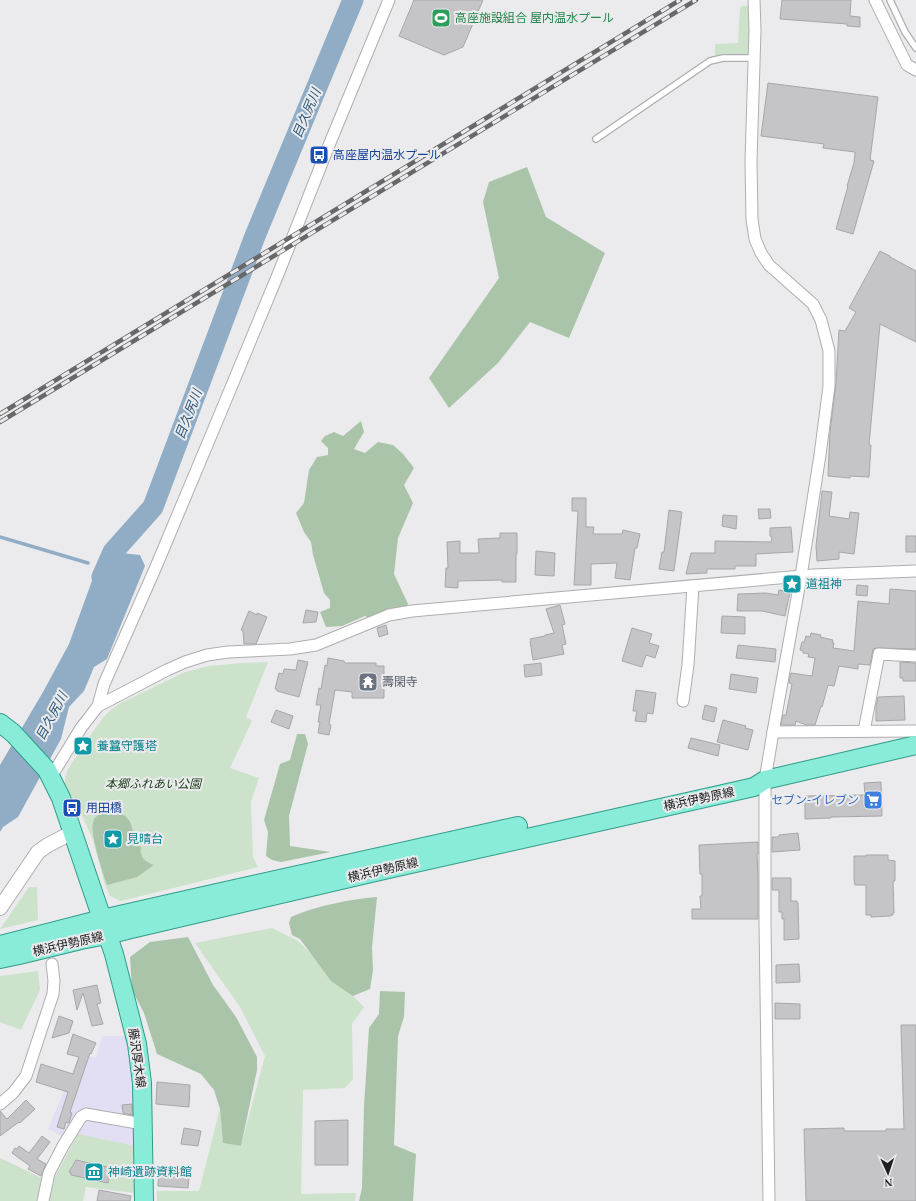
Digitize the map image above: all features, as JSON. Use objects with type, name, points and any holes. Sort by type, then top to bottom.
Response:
[{"type":"main road","points":[[7,728],[51,776]]},
{"type":"main road","name":"横浜伊勢原線","points":[[0,945],[105,927],[131,929],[384,870],[754,787],[765,780],[916,745]]},
{"type":"main road","name":"横浜伊勢原線","points":[[51,776],[61,798],[105,927]]},
{"type":"main road","name":"横浜伊勢原線","points":[[0,959],[81,940],[105,927]]},
{"type":"main road","name":"藤沢厚木線","points":[[105,927],[117,963],[137,1044],[142,1083],[144,1201]]},
{"type":"street","points":[[51,776],[81,728],[98,706],[104,684],[155,569],[226,400],[389,0]]},
{"type":"street","points":[[754,0],[752,219],[755,239],[761,253],[769,265],[813,304],[821,320],[829,351],[829,386],[820,455],[801,576],[765,780],[765,923],[769,1201]]},
{"type":"street","points":[[875,0],[906,65],[916,70]]},
{"type":"street","points":[[98,706],[185,662],[228,652],[290,649],[316,644],[389,614],[801,576],[916,571]]},
{"type":"street","points":[[683,701],[688,665],[693,586]]},
{"type":"street","points":[[864,731],[879,654],[916,656]]},
{"type":"street","points":[[773,732],[916,731]]},
{"type":"street","points":[[0,908],[38,852],[73,832]]},
{"type":"street","points":[[0,1104],[13,1094],[26,1076],[53,994],[54,981],[52,964]]},
{"type":"street","points":[[43,1201],[49,1173],[63,1146],[81,1117],[86,1114],[143,1124]]},
{"type":"lane","points":[[890,0],[905,32],[916,48]]},
{"type":"lane","points":[[596,139],[710,61],[723,58],[754,58]]},
{"type":"shaded area","points":[[102,1036],[127,1036],[135,1117],[136,1146],[78,1134],[73,1142],[48,1129],[80,1053],[96,1058]]},
{"type":"green space","points":[[751,6],[750,52],[745,56],[715,56],[715,44],[738,43],[740,7]]},
{"type":"green space","points":[[527,167],[546,217],[605,253],[569,338],[530,322],[498,363],[449,408],[429,378],[499,278],[483,202],[489,182]]},
{"type":"green space","points":[[361,421],[364,432],[354,449],[365,453],[378,442],[393,445],[403,454],[414,468],[404,485],[413,503],[398,538],[394,574],[408,604],[402,613],[375,621],[365,616],[342,626],[326,627],[320,612],[330,608],[330,600],[324,593],[313,555],[311,542],[304,532],[296,513],[304,503],[309,470],[317,457],[328,455],[328,448],[321,441],[325,436],[334,432],[343,436]]},
{"type":"green space","name":"本郷ふれあい公園","points":[[268,662],[246,717],[252,721],[230,768],[259,778],[251,801],[253,857],[258,867],[121,901],[110,896],[105,885],[93,840],[80,811],[72,804],[65,787],[65,778],[68,769],[94,730],[106,714],[119,704],[185,672],[209,666]]},
{"type":"green space","points":[[297,734],[305,734],[308,744],[289,816],[290,846],[331,852],[281,862],[272,860],[266,856],[268,832],[264,820],[280,764],[290,760]]},
{"type":"green space","points":[[106,811],[120,813],[129,820],[133,829],[134,843],[141,847],[143,859],[154,865],[137,877],[107,885],[93,836],[93,823],[95,819]]},
{"type":"green space","points":[[29,887],[37,887],[38,920],[0,929]]},
{"type":"green space","points":[[377,897],[372,947],[373,970],[370,989],[353,996],[331,981],[300,939],[292,935],[289,923],[291,917],[322,906],[356,899]]},
{"type":"green space","points":[[272,928],[298,941],[364,1007],[352,1024],[353,1079],[345,1088],[303,1090],[301,1194],[356,1193],[355,1201],[157,1201],[157,1191],[199,1191],[220,1109],[223,1143],[241,1146],[265,1056],[240,1007],[195,943]]},
{"type":"green space","points":[[188,937],[213,985],[236,1017],[257,1057],[257,1070],[241,1146],[223,1143],[220,1109],[214,1090],[201,1074],[157,1054],[144,1013],[132,990],[130,957],[150,942]]},
{"type":"green space","points":[[38,971],[40,990],[21,1030],[0,1022],[0,976]]},
{"type":"green space","points":[[380,991],[405,992],[404,1017],[398,1036],[394,1145],[416,1154],[413,1201],[359,1201],[362,1188],[364,1106],[369,1028],[379,1014]]},
{"type":"green space","points":[[78,1134],[136,1146],[135,1193],[86,1187],[83,1201],[0,1201],[0,1158],[44,1179],[55,1177]]},
{"type":"water","points":[[113,552],[140,555],[145,566],[107,659],[94,667],[84,691],[69,707],[61,739],[18,817],[3,827],[0,832],[0,765],[69,644],[101,556]]},
{"type":"building","name":"高座施設組合 屋内温水プール","points":[[414,0],[483,0],[463,47],[444,55],[399,36]]},
{"type":"building","points":[[782,0],[851,0],[850,16],[860,17],[860,27],[847,26],[847,24],[780,19]]},
{"type":"building","points":[[768,83],[878,97],[870,160],[874,161],[853,234],[836,229],[854,163],[855,152],[823,148],[824,144],[761,136]]},
{"type":"building","points":[[880,251],[916,271],[916,342],[880,324],[869,445],[871,445],[869,477],[850,476],[850,478],[828,476],[830,432],[836,383],[839,330],[845,331],[856,312],[849,308]]},
{"type":"building","points":[[822,491],[832,492],[829,516],[849,519],[850,512],[859,513],[854,554],[839,552],[839,559],[817,561],[816,546]]},
{"type":"building","points":[[572,498],[586,498],[586,527],[594,527],[593,534],[622,534],[623,530],[640,534],[637,548],[635,548],[630,580],[615,578],[617,563],[591,564],[591,585],[574,585],[578,511],[572,511]]},
{"type":"building","points":[[758,509],[770,509],[771,518],[759,519]]},
{"type":"building","points":[[669,510],[682,512],[674,571],[659,569],[662,552],[664,552]]},
{"type":"building","points":[[723,515],[737,516],[736,529],[722,526]]},
{"type":"building","points":[[791,527],[793,552],[756,554],[756,566],[735,566],[735,569],[707,569],[707,573],[686,574],[691,553],[715,553],[715,541],[771,542],[772,537],[770,536],[770,528]]},
{"type":"building","points":[[500,533],[517,533],[516,582],[502,582],[502,580],[458,581],[458,588],[445,587],[446,568],[448,568],[447,542],[460,541],[460,553],[479,553],[478,539],[500,538]]},
{"type":"building","points":[[906,536],[916,536],[916,552],[906,552]]},
{"type":"building","points":[[536,551],[555,553],[554,576],[535,575]]},
{"type":"building","points":[[857,585],[868,586],[867,596],[856,595]]},
{"type":"building","points":[[890,589],[916,591],[916,649],[876,648],[873,649],[870,665],[858,664],[858,669],[839,666],[834,686],[828,685],[815,725],[806,725],[796,721],[795,725],[781,725],[783,715],[786,715],[792,684],[789,683],[791,673],[812,676],[815,658],[808,657],[809,654],[803,653],[803,651],[800,650],[802,642],[804,642],[806,636],[810,637],[811,633],[821,635],[820,637],[833,640],[833,648],[854,651],[858,601],[889,604]]},
{"type":"building","points":[[779,590],[790,592],[785,616],[762,611],[737,611],[738,594],[766,593],[778,595]]},
{"type":"building","points":[[560,605],[565,624],[562,625],[566,644],[562,645],[564,654],[533,660],[530,639],[554,633],[546,609]]},
{"type":"building","points":[[306,610],[318,612],[316,622],[303,623]]},
{"type":"building","points":[[249,611],[257,615],[257,613],[267,617],[256,644],[244,644],[243,631],[241,630]]},
{"type":"building","points":[[722,616],[745,617],[745,634],[721,633]]},
{"type":"building","points":[[386,625],[388,634],[379,637],[377,628]]},
{"type":"building","points":[[632,628],[652,634],[649,643],[659,646],[655,658],[646,655],[642,667],[622,661]]},
{"type":"building","points":[[738,645],[776,649],[775,662],[736,658]]},
{"type":"building","points":[[328,658],[344,661],[345,663],[376,663],[376,666],[384,666],[384,698],[352,698],[352,692],[335,690],[329,724],[331,725],[329,735],[318,733],[321,705],[316,705],[319,688],[321,689],[325,665],[327,666]]},
{"type":"building","points":[[298,660],[308,662],[299,697],[277,691],[277,689],[275,689],[279,673],[283,674],[284,669],[296,670]]},
{"type":"building","points":[[900,662],[916,663],[916,681],[903,681],[903,678],[900,678]]},
{"type":"building","points":[[541,663],[542,675],[525,677],[524,665]]},
{"type":"building","points":[[731,674],[758,678],[756,693],[729,689]]},
{"type":"building","points":[[636,690],[656,693],[653,714],[647,713],[646,722],[635,721],[637,711],[633,711]]},
{"type":"building","points":[[904,696],[905,720],[876,721],[878,697]]},
{"type":"building","points":[[705,705],[717,708],[714,722],[702,719]]},
{"type":"building","points":[[276,710],[293,716],[289,729],[271,722]]},
{"type":"building","points":[[723,720],[746,726],[745,728],[753,730],[748,750],[717,742]]},
{"type":"building","points":[[691,738],[720,745],[718,756],[688,748]]},
{"type":"building","points":[[881,782],[882,816],[805,819],[805,796],[865,795],[864,783]]},
{"type":"building","points":[[798,833],[800,850],[772,852],[772,837]]},
{"type":"building","points":[[758,842],[758,919],[692,919],[692,909],[701,909],[700,896],[702,896],[702,874],[700,874],[699,845]]},
{"type":"building","points":[[888,855],[888,860],[895,861],[895,881],[893,881],[894,913],[891,916],[871,917],[871,915],[866,915],[866,885],[855,885],[854,856]]},
{"type":"building","points":[[772,878],[791,878],[791,901],[797,901],[798,903],[799,939],[784,940],[784,919],[782,919],[782,912],[779,912],[779,890],[772,890]]},
{"type":"building","points":[[799,964],[800,982],[776,983],[776,965]]},
{"type":"building","points":[[97,985],[101,1003],[97,1004],[103,1024],[92,1026],[83,993],[77,1010],[73,990]]},
{"type":"building","points":[[775,1003],[800,1004],[800,1019],[775,1019]]},
{"type":"building","points":[[59,1016],[73,1021],[69,1033],[52,1038]]},
{"type":"building","points":[[901,1025],[916,1025],[916,1201],[806,1201],[804,1129],[844,1128],[844,1131],[886,1131],[886,1129],[904,1129]]},
{"type":"building","points":[[73,1034],[96,1043],[91,1054],[90,1053],[70,1112],[72,1113],[69,1123],[66,1122],[64,1129],[57,1127],[68,1092],[36,1082],[41,1064],[73,1074],[79,1057],[67,1054]]},
{"type":"building","points":[[157,1082],[190,1085],[189,1107],[156,1104]]},
{"type":"building","points":[[26,1100],[35,1109],[20,1123],[19,1122],[0,1136],[0,1111],[7,1119]]},
{"type":"building","points":[[132,1104],[132,1115],[123,1113],[122,1105]]},
{"type":"building","points":[[348,1120],[348,1165],[315,1165],[315,1121]]},
{"type":"building","points":[[184,1128],[201,1131],[198,1146],[181,1144]]},
{"type":"building","points":[[42,1136],[50,1142],[37,1159],[46,1164],[41,1176],[28,1169],[30,1166],[12,1153],[15,1148],[17,1149],[19,1146],[29,1153]]},
{"type":"building","points":[[76,1160],[111,1168],[108,1183],[71,1175],[69,1172]]},
{"type":"building","points":[[159,1166],[190,1168],[188,1188],[158,1186]]},
{"type":"building","points":[[99,1190],[131,1196],[130,1201],[97,1201]]},
{"type":"waterway","name":"目久尻川","points":[[102,577],[113,552],[153,507],[255,236],[353,0]]},
{"type":"waterway","points":[[0,537],[88,563]]},
{"type":"railway","points":[[0,414],[680,0]]},
{"type":"railway","points":[[0,422],[696,0]]},
{"type":"place","name":"高座施設組合 屋内温水プール","points":[[441,18]]},
{"type":"place","name":"高座屋内温水プール","points":[[319,155]]},
{"type":"place","name":"道祖神","points":[[792,584]]},
{"type":"place","name":"壽閑寺","points":[[368,682]]},
{"type":"place","name":"養蠶守護塔","points":[[83,746]]},
{"type":"place","name":"セブン-イレブン","points":[[873,800]]},
{"type":"place","name":"用田橋","points":[[72,808]]},
{"type":"place","name":"見晴台","points":[[113,839]]},
{"type":"place","name":"神崎遺跡資料館","points":[[94,1172]]}]
